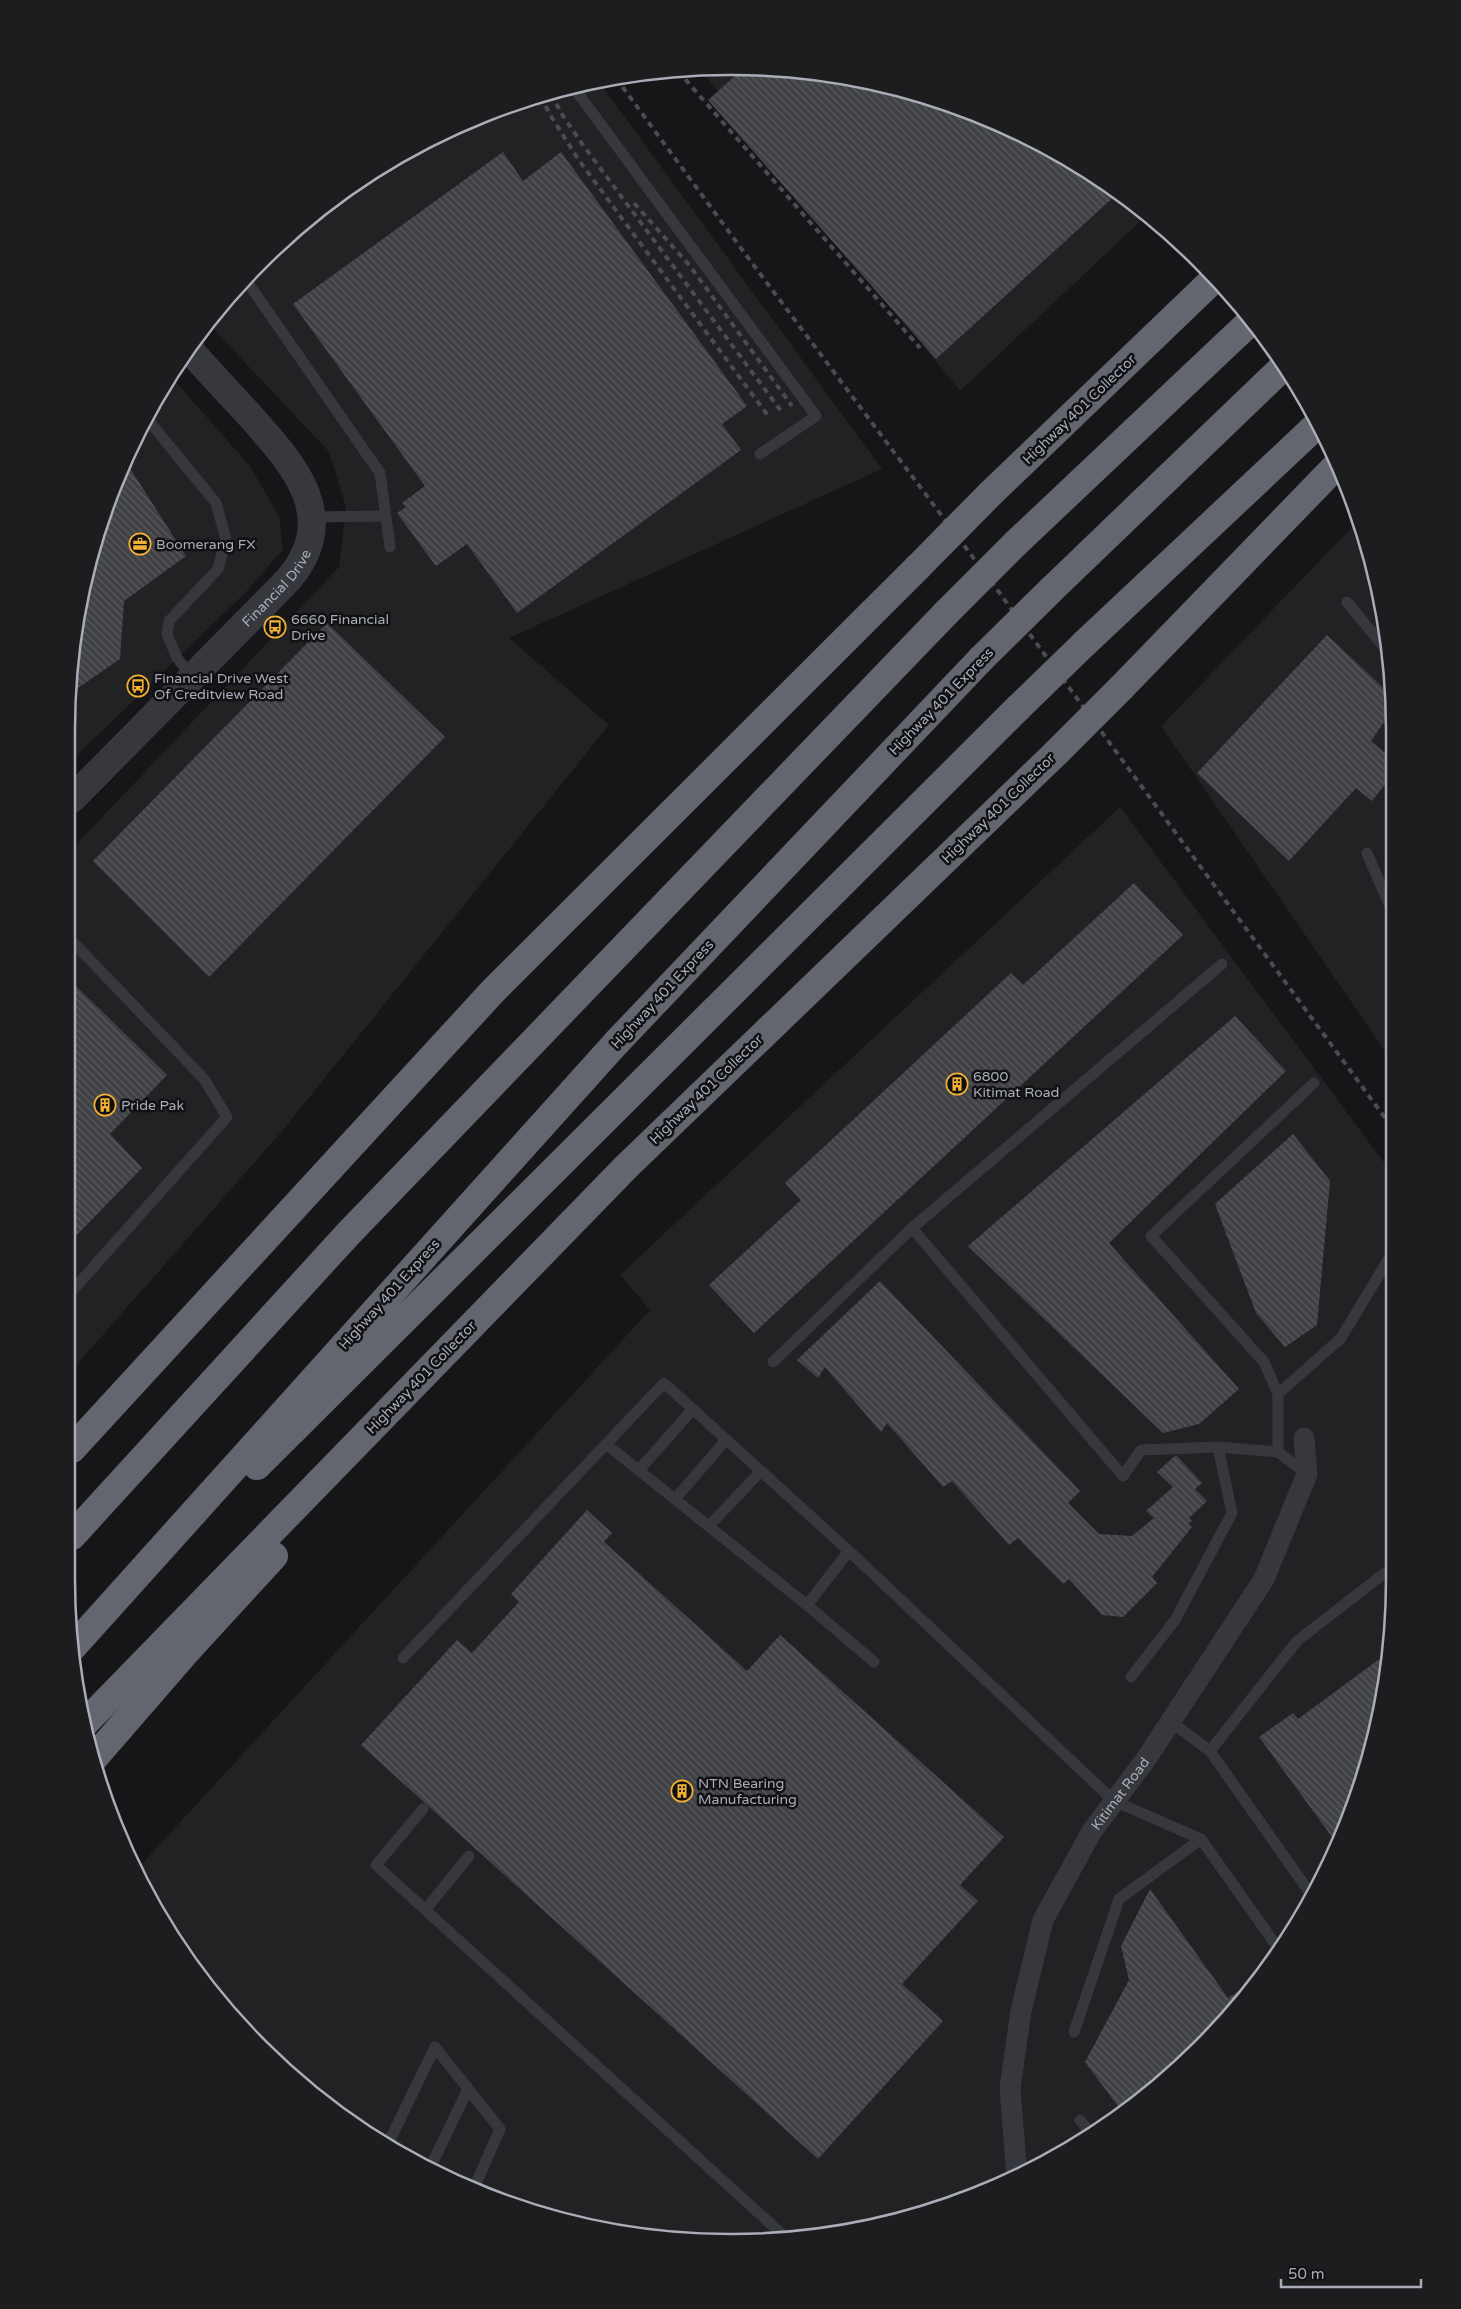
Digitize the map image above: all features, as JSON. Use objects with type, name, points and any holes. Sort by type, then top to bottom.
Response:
[{"type":"highway","name":"Highway 401 Collector","points":[[75,1446],[493,991],[990,494],[1209,283]]},
{"type":"highway","points":[[75,1533],[348,1234],[947,612],[1016,543],[1246,325]]},
{"type":"highway","name":"Highway 401 Express","points":[[79,1643],[616,1043],[982,658],[1279,371]]},
{"type":"highway","points":[[79,1643],[1019,707],[1312,430]]},
{"type":"highway","name":"Highway 401 Collector","points":[[90,1717],[626,1167],[1056,753],[1332,471]]},
{"type":"highway","points":[[99,1753],[184,1653],[626,1167]]},
{"type":"street","name":"Financial Drive","points":[[75,796],[192,676],[240,630],[302,563],[309,544],[310,502],[304,486],[277,446],[194,354]]},
{"type":"street","name":"Kitimat Road","points":[[1016,2168],[1010,2088],[1021,2011],[1043,1920],[1092,1831],[1146,1759],[1264,1579],[1307,1474],[1304,1438]]},
{"type":"lane","points":[[578,93],[816,416],[760,454]]},
{"type":"lane","points":[[250,285],[380,473],[390,546]]},
{"type":"lane","points":[[152,424],[216,503],[226,539],[218,569],[169,622],[166,634],[177,658],[192,676]]},
{"type":"lane","points":[[311,517],[386,516]]},
{"type":"lane","points":[[1347,602],[1379,642]]},
{"type":"lane","points":[[1366,853],[1386,898]]},
{"type":"lane","points":[[75,944],[204,1079],[227,1117],[75,1288]]},
{"type":"lane","points":[[773,1362],[912,1228],[1222,964]]},
{"type":"lane","points":[[1278,1452],[1278,1394],[1264,1362],[1151,1236],[1314,1084]]},
{"type":"lane","points":[[912,1228],[1123,1476],[1141,1450],[1218,1447],[1278,1452],[1307,1474]]},
{"type":"lane","points":[[1278,1394],[1340,1338],[1386,1263]]},
{"type":"lane","points":[[403,1658],[664,1383],[849,1551],[1114,1801],[1202,1839],[1275,1944]]},
{"type":"lane","points":[[639,1470],[693,1409]]},
{"type":"lane","points":[[675,1499],[726,1440]]},
{"type":"lane","points":[[606,1444],[807,1605],[874,1662]]},
{"type":"lane","points":[[1132,1677],[1175,1620],[1232,1513],[1218,1447]]},
{"type":"lane","points":[[709,1526],[761,1471]]},
{"type":"lane","points":[[807,1605],[849,1551]]},
{"type":"lane","points":[[1210,1751],[1297,1641],[1342,1604],[1386,1572]]},
{"type":"lane","points":[[1170,1721],[1210,1751],[1307,1889]]},
{"type":"lane","points":[[423,1809],[376,1865],[780,2232]]},
{"type":"lane","points":[[1074,2032],[1119,1899],[1202,1839]]},
{"type":"lane","points":[[426,1909],[469,1856]]},
{"type":"lane","points":[[391,2139],[435,2048],[500,2129],[476,2182]]},
{"type":"lane","points":[[433,2162],[468,2089]]},
{"type":"lane","points":[[1080,2120],[1087,2129]]},
{"type":"shaded area","points":[[706,76],[773,76],[816,81],[900,97],[941,110],[981,125],[1058,163],[1095,185],[1142,220],[960,391]]},
{"type":"shaded area","points":[[603,88],[882,469],[509,638],[609,725],[283,1130],[75,1367],[75,846],[339,567],[346,507],[329,452],[213,328],[267,267],[298,238],[331,210],[366,185],[441,143],[480,125],[561,97]]},
{"type":"shaded area","points":[[176,382],[250,466],[279,516],[283,549],[246,592],[75,757],[76,688],[81,645],[97,561],[125,480],[143,441]]},
{"type":"shaded area","points":[[1353,526],[1364,561],[1373,603],[1385,688],[1386,1052],[1161,726]]},
{"type":"shaded area","points":[[1120,807],[1386,1165],[1385,1621],[1380,1664],[1364,1748],[1336,1829],[1298,1906],[1276,1943],[1251,1978],[1194,2042],[1130,2099],[1095,2124],[1020,2166],[981,2184],[941,2199],[900,2212],[816,2228],[773,2233],[688,2233],[645,2228],[561,2212],[480,2184],[403,2146],[366,2124],[331,2099],[267,2042],[210,1978],[185,1943],[141,1864],[650,1310],[620,1275]]},
{"type":"building","points":[[736,75],[773,76],[816,81],[900,97],[981,125],[1020,143],[1058,163],[1113,198],[936,359],[708,100]]},
{"type":"building","points":[[503,152],[523,181],[561,152],[747,406],[722,424],[741,450],[517,613],[467,544],[436,566],[397,513],[406,507],[402,503],[425,486],[293,304]]},
{"type":"building","points":[[130,469],[186,556],[124,601],[120,659],[76,689],[81,645],[97,561],[110,520]]},
{"type":"building","points":[[327,623],[445,737],[209,977],[93,861]]},
{"type":"building","points":[[1327,635],[1385,690],[1386,721],[1371,741],[1386,754],[1386,783],[1372,801],[1356,788],[1289,861],[1197,773]]},
{"type":"building","name":"6800 Kitimat Road","points":[[1134,883],[1183,935],[754,1333],[709,1285],[801,1200],[785,1183],[1011,973],[1023,985]]},
{"type":"building","name":"Pride Pak","points":[[75,985],[167,1075],[110,1134],[142,1168],[75,1237]]},
{"type":"building","points":[[1235,1016],[1286,1071],[1109,1243],[1239,1389],[1199,1424],[1163,1433],[968,1246]]},
{"type":"building","points":[[1293,1134],[1330,1181],[1317,1325],[1285,1347],[1256,1313],[1215,1204]]},
{"type":"building","points":[[880,1281],[1080,1491],[1068,1503],[1099,1534],[1132,1536],[1154,1518],[1146,1511],[1173,1487],[1157,1472],[1176,1455],[1202,1483],[1195,1489],[1207,1501],[1189,1518],[1192,1521],[1188,1524],[1192,1527],[1152,1577],[1157,1583],[1123,1617],[1102,1615],[1069,1579],[1063,1584],[1018,1538],[1009,1545],[952,1481],[943,1487],[887,1423],[881,1432],[825,1367],[818,1378],[797,1360]]},
{"type":"building","name":"NTN Bearing Manufacturing","points":[[587,1510],[612,1533],[604,1542],[747,1671],[780,1635],[1004,1837],[960,1885],[978,1901],[902,1984],[943,2021],[818,2159],[361,1745],[457,1640],[472,1653],[519,1602],[511,1594]]},
{"type":"building","points":[[1381,1658],[1364,1748],[1351,1789],[1332,1837],[1259,1737],[1293,1713],[1298,1719]]},
{"type":"building","points":[[1150,1889],[1228,1998],[1241,1990],[1194,2042],[1163,2071],[1119,2107],[1085,2062],[1129,1980],[1121,1946]]},
{"type":"railway","points":[[683,77],[920,348]]},
{"type":"railway","points":[[621,85],[990,580],[1386,1119]]},
{"type":"railway","points":[[554,99],[583,145],[781,411]]},
{"type":"railway","points":[[544,102],[578,159],[769,417]]},
{"type":"railway","points":[[634,203],[690,266],[792,406]]},
{"type":"place","name":"Boomerang FX","points":[[140,544]]},
{"type":"place","name":"6660 Financial Drive","points":[[275,627]]},
{"type":"place","name":"Financial Drive West Of Creditview Road","points":[[138,686]]},
{"type":"place","name":"6800 Kitimat Road","points":[[957,1084]]},
{"type":"place","name":"Pride Pak","points":[[105,1105]]},
{"type":"place","name":"NTN Bearing Manufacturing","points":[[682,1791]]}]
